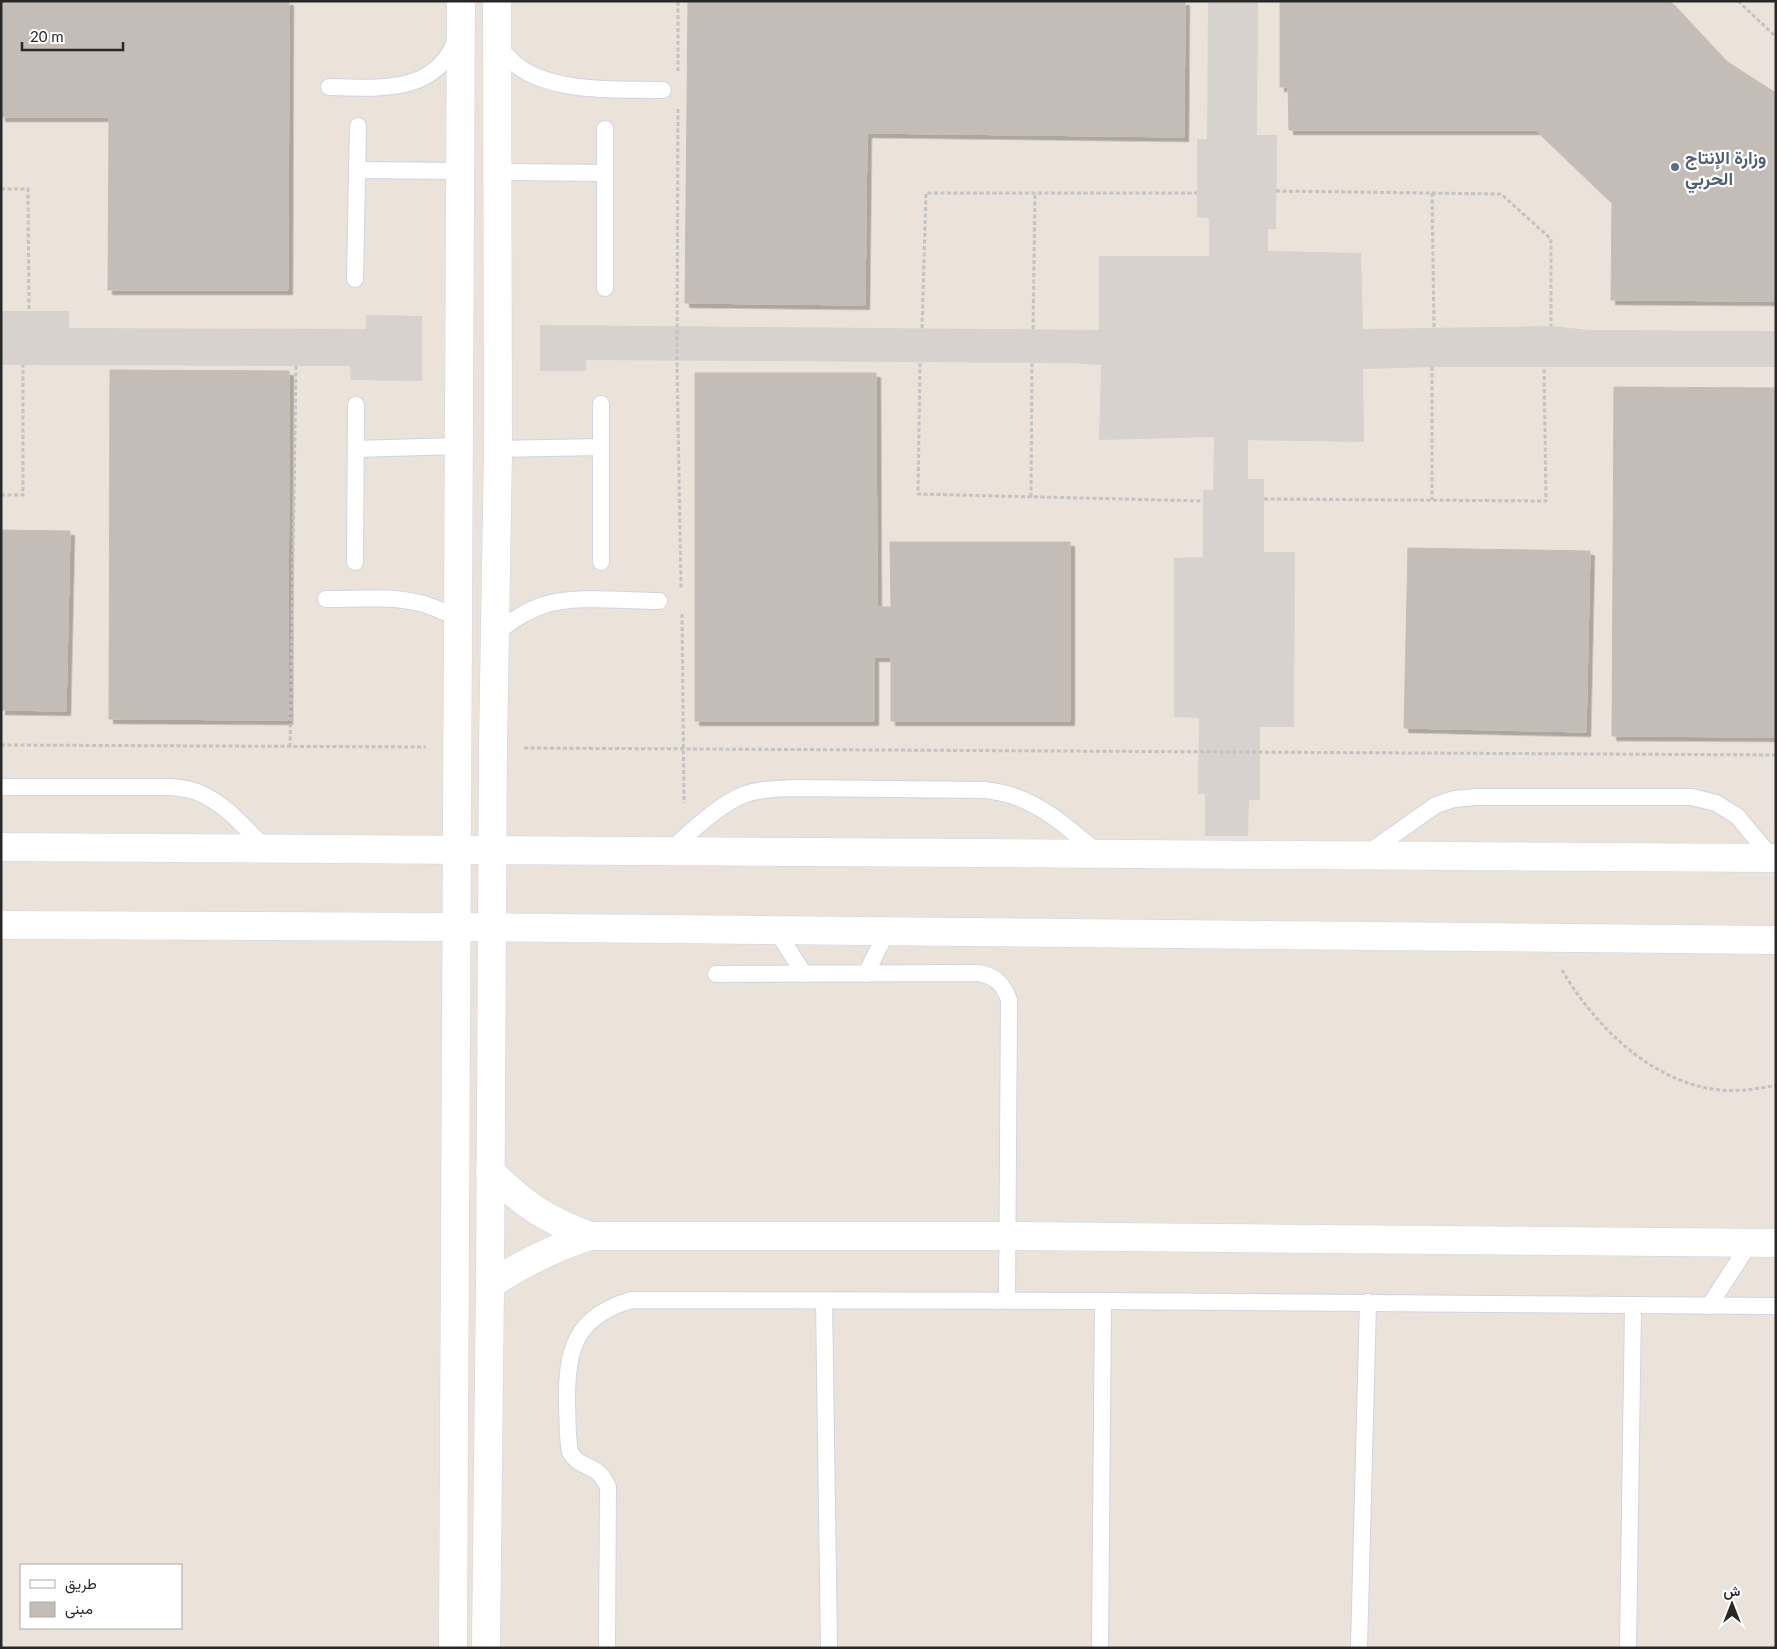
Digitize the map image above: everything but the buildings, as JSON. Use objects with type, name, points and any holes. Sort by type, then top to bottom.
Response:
[{"type":"street","points":[[453,1648],[455,927],[461,1]]},
{"type":"street","points":[[486,1648],[493,747],[498,449],[497,1]]},
{"type":"street","points":[[1,847],[492,850],[676,844],[1099,853],[1774,858]]},
{"type":"street","points":[[1,925],[455,927],[1776,940]]},
{"type":"street","points":[[490,1171],[511,1192],[535,1211],[562,1225],[590,1236]]},
{"type":"street","points":[[490,1285],[513,1269],[538,1256],[590,1236],[1008,1236],[1763,1243]]},
{"type":"lane","points":[[330,87],[384,88],[401,86],[417,81],[433,72],[445,60],[454,45],[460,28]]},
{"type":"lane","points":[[497,45],[524,71],[561,86],[663,90]]},
{"type":"lane","points":[[355,278],[358,126]]},
{"type":"lane","points":[[604,288],[605,129]]},
{"type":"lane","points":[[357,170],[460,171]]},
{"type":"lane","points":[[497,172],[605,173]]},
{"type":"lane","points":[[601,404],[601,562]]},
{"type":"lane","points":[[355,562],[356,405]]},
{"type":"lane","points":[[356,449],[458,446]]},
{"type":"lane","points":[[498,449],[601,448]]},
{"type":"lane","points":[[326,599],[403,600],[440,609],[457,618]]},
{"type":"lane","points":[[495,634],[527,611],[546,604],[578,600],[659,601]]},
{"type":"lane","points":[[1,787],[171,787],[196,791],[214,800],[229,812],[266,848]]},
{"type":"lane","points":[[676,844],[727,804],[744,795],[767,789],[986,790],[1015,796],[1034,805],[1056,819],[1099,853]]},
{"type":"lane","points":[[1364,856],[1436,805],[1454,799],[1476,797],[1692,797],[1716,803],[1737,816],[1774,858]]},
{"type":"lane","points":[[776,930],[804,974]]},
{"type":"lane","points":[[866,974],[887,931]]},
{"type":"lane","points":[[716,974],[978,974],[988,975],[998,981],[1005,989],[1008,1000],[1007,1300]]},
{"type":"lane","points":[[1709,1306],[1763,1243]]},
{"type":"lane","points":[[607,1648],[608,1486],[604,1478],[597,1471],[581,1464],[574,1459],[570,1452],[568,1444],[568,1366],[572,1350],[590,1322],[617,1304],[632,1300],[1007,1300],[1776,1306]]},
{"type":"lane","points":[[824,1300],[829,1648]]},
{"type":"lane","points":[[1100,1648],[1103,1301]]},
{"type":"lane","points":[[1359,1648],[1368,1302]]},
{"type":"lane","points":[[1628,1648],[1633,1305]]},
{"type":"path","points":[[678,1],[678,80]]},
{"type":"path","points":[[1738,1],[1776,37]]},
{"type":"path","points":[[678,100],[677,362],[681,590]]},
{"type":"path","points":[[1,189],[28,189],[29,311]]},
{"type":"path","points":[[1276,191],[1502,194],[1551,239],[1551,326]]},
{"type":"path","points":[[922,328],[926,193],[1197,193]]},
{"type":"path","points":[[1034,329],[1035,193]]},
{"type":"path","points":[[1432,193],[1434,328]]},
{"type":"path","points":[[920,363],[918,494],[1203,501]]},
{"type":"path","points":[[1031,497],[1032,363]]},
{"type":"path","points":[[1,495],[23,495],[23,365]]},
{"type":"path","points":[[290,747],[296,366]]},
{"type":"path","points":[[1432,367],[1432,500]]},
{"type":"path","points":[[1264,499],[1546,501],[1544,367]]},
{"type":"path","points":[[676,844],[684,749],[682,610]]},
{"type":"path","points":[[1,745],[456,747]]},
{"type":"path","points":[[493,747],[1776,754],[1774,858]]},
{"type":"path","points":[[1547,938],[1558,963],[1588,1009],[1606,1030],[1630,1050],[1657,1068],[1686,1083],[1708,1088],[1731,1091],[1754,1090],[1776,1085]]},
{"type":"shaded area","points":[[1208,1],[1258,1],[1257,135],[1277,135],[1276,229],[1268,229],[1268,251],[1361,253],[1363,329],[1551,326],[1589,330],[1776,331],[1776,367],[1432,367],[1363,369],[1364,442],[1248,440],[1248,479],[1264,479],[1264,552],[1295,552],[1294,727],[1260,727],[1260,800],[1249,800],[1248,836],[1205,836],[1205,794],[1198,794],[1199,718],[1174,717],[1174,558],[1203,557],[1203,490],[1213,490],[1214,437],[1099,440],[1101,365],[1072,363],[586,360],[586,371],[540,371],[540,325],[1099,330],[1099,256],[1209,256],[1209,218],[1197,217],[1197,139],[1207,139]]},
{"type":"shaded area","points":[[1,311],[69,311],[69,328],[366,329],[366,315],[422,316],[422,381],[351,380],[350,366],[1,365]]},
{"type":"place","name":"وزارة الإنتاج الحربي","points":[[1675,167]]}]
